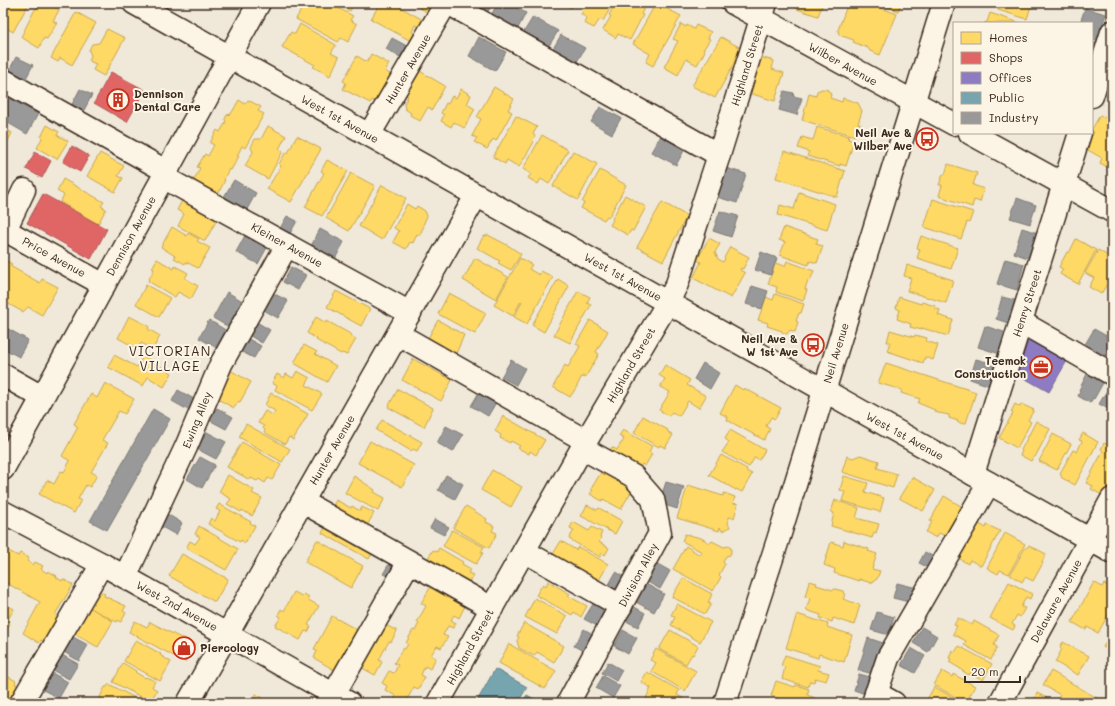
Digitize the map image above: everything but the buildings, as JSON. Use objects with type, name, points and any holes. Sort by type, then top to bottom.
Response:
[{"type":"street","name":"West 1st Avenue","points":[[134,3],[1112,552]]},
{"type":"street","name":"Dennison Avenue","points":[[3,469],[259,3]]},
{"type":"street","name":"Hunter Avenue","points":[[369,135],[447,3]]},
{"type":"street","points":[[447,3],[719,155]]},
{"type":"street","name":"Wilber Avenue","points":[[733,3],[764,11],[913,102],[953,123]]},
{"type":"street","name":"Neil Avenue","points":[[725,703],[824,391],[944,3]]},
{"type":"street","name":"Highland Street","points":[[438,703],[677,284],[764,11]]},
{"type":"street","points":[[1093,93],[1111,39]]},
{"type":"street","name":"Kleiner Avenue","points":[[3,80],[287,245],[410,313]]},
{"type":"street","points":[[972,134],[1112,212]]},
{"type":"street","name":"Henry Street","points":[[881,700],[888,658],[981,478],[1021,322],[1080,134]]},
{"type":"street","points":[[4,229],[24,190]]},
{"type":"street","name":"Hunter Avenue","points":[[188,703],[476,196]]},
{"type":"street","name":"Price Avenue","points":[[4,229],[104,285]]},
{"type":"street","name":"Ewing Alley","points":[[125,577],[186,447],[221,364],[287,245]]},
{"type":"street","points":[[1021,322],[1112,374]]},
{"type":"street","name":"Division Alley","points":[[398,334],[633,476],[653,499],[660,533],[568,703]]},
{"type":"street","points":[[3,375],[42,397]]},
{"type":"street","name":"Delaware Avenue","points":[[1000,703],[1112,499]]},
{"type":"street","points":[[303,502],[492,608]]},
{"type":"street","name":"West 2nd Avenue","points":[[3,512],[102,564],[341,699]]},
{"type":"street","points":[[524,551],[621,606]]},
{"type":"street","points":[[341,699],[409,562]]},
{"type":"street","points":[[21,703],[102,564]]},
{"type":"place","name":"Dennison Dental Care","points":[[118,100]]},
{"type":"place","name":"Neil Ave & Wilber Ave","points":[[927,139]]},
{"type":"place","name":"Neil Ave & W 1st Ave","points":[[813,345]]},
{"type":"place","name":"Teemok Construction","points":[[1041,367]]},
{"type":"place","name":"Piercology","points":[[184,648]]},
{"type":"district","name":"VICTORIAN VILLAGE","points":[[170,358]]}]
